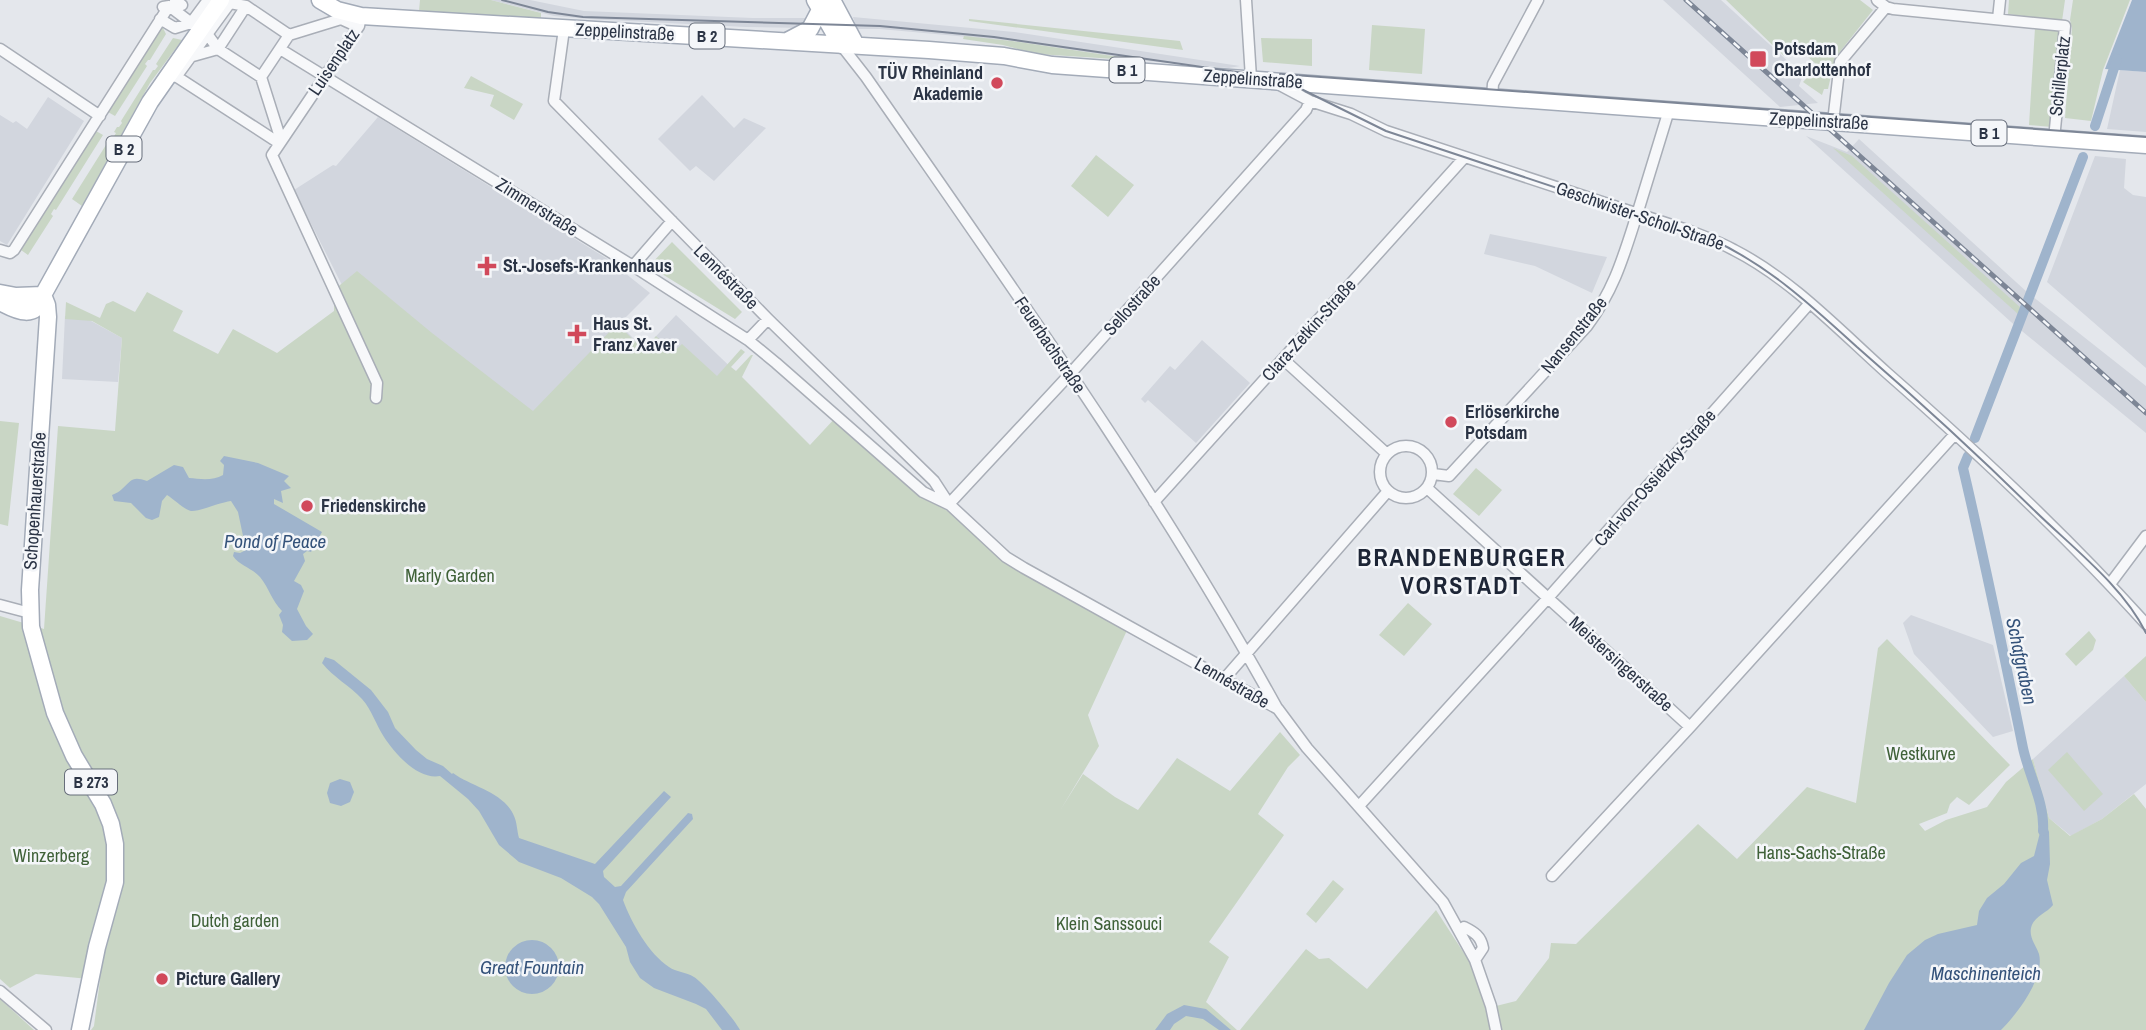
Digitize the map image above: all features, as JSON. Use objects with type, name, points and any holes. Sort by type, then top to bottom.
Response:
[{"type":"main road","name":"Luisenplatz","points":[[320,0],[356,20]]},
{"type":"main road","name":"B 2","points":[[43,295],[150,102],[173,74],[193,41],[226,2]]},
{"type":"main road","points":[[787,41],[810,29],[822,3]]},
{"type":"main road","points":[[822,3],[849,45]]},
{"type":"main road","name":"Zeppelinstraße","points":[[356,20],[849,45],[1004,56],[1052,65],[2146,145]]},
{"type":"main road","points":[[0,293],[16,296],[43,295],[40,304],[31,312],[21,311],[0,302]]},
{"type":"main road","name":"Schopenhauerstraße","points":[[43,295],[48,317],[35,491],[30,612],[34,638],[55,713],[74,757],[103,804],[115,844],[115,882],[97,947],[80,1030]]},
{"type":"street","points":[[1246,0],[1251,78]]},
{"type":"street","points":[[1492,97],[1493,84],[1538,0]]},
{"type":"street","points":[[1833,122],[1840,62],[1886,7],[1877,0]]},
{"type":"street","points":[[1998,19],[2000,0]]},
{"type":"street","points":[[279,138],[173,74],[192,57],[219,19],[226,2],[246,6],[289,36]]},
{"type":"street","points":[[192,57],[218,49],[246,6]]},
{"type":"street","name":"Schillerplatz","points":[[1886,7],[2066,26],[2054,139]]},
{"type":"street","points":[[168,10],[174,28],[200,10]]},
{"type":"street","points":[[5,251],[14,250],[168,10]]},
{"type":"street","points":[[219,19],[232,28]]},
{"type":"street","points":[[261,78],[289,36],[341,19],[356,20]]},
{"type":"street","name":"Luisenplatz","points":[[279,138],[359,26],[356,20]]},
{"type":"street","name":"Lennéstraße","points":[[564,29],[554,101],[768,319],[934,481],[949,504],[1006,557],[1278,709],[1307,748],[1443,902],[1481,939],[1483,948],[1475,960]]},
{"type":"street","points":[[208,35],[218,49],[261,78],[279,138],[272,155],[377,383],[376,398]]},
{"type":"street","name":"Feuerbachstraße","points":[[849,45],[866,77],[1070,374],[1154,502],[1278,709]]},
{"type":"street","points":[[0,49],[100,116]]},
{"type":"street","name":"Zimmerstraße","points":[[280,49],[633,266],[748,340]]},
{"type":"street","name":"Geschwister-Scholl-Straße","points":[[1271,80],[1310,102],[1351,114],[1386,131],[1690,231],[1734,250],[1773,274],[1966,443],[2110,584],[2146,624]]},
{"type":"street","name":"Sellostraße","points":[[949,504],[1070,374],[1310,102]]},
{"type":"street","name":"Nansenstraße","points":[[1433,474],[1449,476],[1587,326],[1604,303],[1615,281],[1669,110]]},
{"type":"street","name":"Clara-Zetkin-Straße","points":[[1154,502],[1464,158]]},
{"type":"street","points":[[633,266],[672,221]]},
{"type":"street","name":"Carl-von-Ossietzky-Straße","points":[[1359,806],[1809,304]]},
{"type":"street","points":[[748,340],[768,319]]},
{"type":"street","name":"Lennéstraße","points":[[748,340],[923,492],[949,504]]},
{"type":"street","points":[[1283,359],[1387,454]]},
{"type":"street","points":[[1552,876],[1955,434]]},
{"type":"street","points":[[1401,446],[1417,447],[1429,458],[1433,474],[1427,488],[1413,497],[1404,498],[1388,491],[1380,477],[1382,461],[1387,454],[1401,446]]},
{"type":"street","name":"Meistersingerstraße","points":[[1427,488],[1690,727]]},
{"type":"street","points":[[1225,678],[1388,491]]},
{"type":"street","points":[[2110,584],[2146,536]]},
{"type":"street","points":[[0,605],[30,612]]},
{"type":"street","name":"Lennéstraße","points":[[1465,926],[1496,1030]]},
{"type":"street","points":[[0,991],[46,1030]]},
{"type":"shaded area","points":[[491,0],[530,0],[584,11],[812,18],[805,28],[589,19],[554,16]]},
{"type":"shaded area","points":[[1663,0],[1721,0],[1803,75],[1799,86],[1818,103],[1780,107]]},
{"type":"shaded area","points":[[853,17],[1014,32],[1240,66],[1229,68],[1146,61],[1012,41],[857,29]]},
{"type":"shaded area","points":[[2120,70],[2146,72],[2146,132],[2107,129]]},
{"type":"shaded area","points":[[702,95],[734,128],[744,118],[766,128],[714,181],[696,166],[690,171],[658,139]]},
{"type":"shaded area","points":[[48,97],[84,121],[7,245],[0,241],[0,115],[27,129]]},
{"type":"shaded area","points":[[378,117],[606,258],[650,293],[618,323],[644,349],[676,315],[741,377],[671,508],[345,291],[294,190],[333,165],[336,166]]},
{"type":"shaded area","points":[[1806,136],[1847,152],[1859,139],[2027,292],[2146,386],[2146,433],[2011,322]]},
{"type":"shaded area","points":[[2095,156],[2126,159],[2124,188],[2133,195],[2146,197],[2146,368],[2047,282]]},
{"type":"shaded area","points":[[1490,234],[1607,257],[1592,293],[1535,266],[1484,254]]},
{"type":"shaded area","points":[[65,316],[82,316],[122,338],[118,382],[62,379]]},
{"type":"shaded area","points":[[1202,340],[1250,383],[1196,443],[1148,400],[1145,403],[1141,399],[1170,366],[1175,370]]},
{"type":"shaded area","points":[[1911,615],[1993,645],[2013,731],[1993,737],[1914,654],[1903,623]]},
{"type":"shaded area","points":[[2124,676],[2146,702],[2146,784],[2102,819],[2071,836],[2049,818],[2033,759]]},
{"type":"green space","points":[[420,0],[491,0],[541,13],[541,19],[419,11]]},
{"type":"green space","points":[[1726,0],[1860,0],[1873,10],[1835,58],[1828,89],[1824,89],[1822,95],[1803,82],[1818,66],[1794,44],[1784,56]]},
{"type":"green space","points":[[2009,0],[2065,0],[2062,21],[2008,14]]},
{"type":"green space","points":[[2073,0],[2130,0],[2103,70],[2091,121],[2065,118]]},
{"type":"green space","points":[[969,21],[1180,41],[1183,50]]},
{"type":"green space","points":[[1372,25],[1425,29],[1422,74],[1369,70]]},
{"type":"green space","points":[[162,26],[166,34],[145,64],[147,66],[115,116],[108,112]]},
{"type":"green space","points":[[2035,28],[2062,31],[2052,127],[2029,125]]},
{"type":"green space","points":[[964,36],[1146,61],[1037,54],[963,39]]},
{"type":"green space","points":[[173,38],[182,40],[150,83],[82,206],[72,199],[111,137],[113,138],[117,127],[158,66],[156,64]]},
{"type":"green space","points":[[1261,38],[1312,39],[1312,66],[1263,62]]},
{"type":"green space","points":[[471,76],[523,104],[514,120],[490,106],[494,95],[464,88]]},
{"type":"green space","points":[[96,131],[103,135],[56,210],[54,209],[51,214],[53,216],[28,255],[21,250]]},
{"type":"green space","points":[[1833,148],[1852,156],[2021,308],[2018,314]]},
{"type":"green space","points":[[1096,155],[1134,185],[1108,217],[1071,186]]},
{"type":"green space","points":[[672,242],[742,312],[735,319],[649,266]]},
{"type":"green space","points":[[357,271],[533,411],[617,324],[644,350],[656,336],[673,352],[682,344],[717,376],[741,349],[745,352],[731,367],[736,371],[753,355],[742,377],[810,445],[837,416],[923,492],[1006,557],[1129,626],[1088,715],[1099,746],[1061,809],[1083,774],[1138,810],[1177,758],[1230,791],[1280,732],[1300,755],[1288,767],[1258,814],[1284,835],[1209,942],[1229,957],[1206,1002],[1237,1030],[91,1030],[94,1026],[100,980],[36,974],[10,988],[0,979],[0,616],[44,629],[58,426],[115,431],[122,338],[92,321],[65,319],[66,302],[100,318],[106,304],[113,301],[135,312],[147,292],[183,311],[173,331],[218,354],[233,329],[277,353],[334,311],[334,290]]},
{"type":"green space","points":[[0,421],[19,423],[8,526],[0,524]]},
{"type":"green space","points":[[1476,468],[1502,490],[1479,516],[1453,494]]},
{"type":"green space","points":[[1408,603],[1432,624],[1404,656],[1379,635]]},
{"type":"green space","points":[[2089,631],[2096,640],[2093,650],[2076,666],[2065,654]]},
{"type":"green space","points":[[1887,639],[2010,765],[1969,805],[1957,797],[1950,804],[1947,813],[1919,824],[1925,831],[1946,820],[1987,807],[2006,782],[2033,759],[2049,818],[2070,836],[2102,819],[2134,794],[2146,809],[2146,1030],[1501,1030],[1496,1006],[1516,1001],[1549,958],[1551,943],[1576,944],[1698,824],[1737,859],[1807,787],[1856,803],[1878,648]]},
{"type":"green space","points":[[2146,656],[2146,702],[2124,676]]},
{"type":"green space","points":[[2067,752],[2103,794],[2084,811],[2048,770]]},
{"type":"green space","points":[[1333,880],[1344,889],[1316,923],[1306,914]]},
{"type":"green space","points":[[1436,910],[1471,964],[1491,1030],[1240,1030],[1306,949],[1319,959],[1329,958],[1367,989]]},
{"type":"green space","points":[[0,999],[34,1030],[0,1030]]},
{"type":"water","points":[[2132,0],[2146,0],[2146,72],[2105,69]]},
{"type":"water","name":"Pond of Peace","points":[[224,456],[258,463],[289,476],[284,481],[291,488],[281,491],[283,503],[274,499],[274,504],[322,532],[311,552],[303,554],[305,561],[294,581],[301,585],[304,591],[297,609],[313,634],[307,640],[292,641],[282,632],[283,625],[279,615],[282,611],[263,581],[233,556],[234,552],[246,550],[238,512],[231,501],[191,511],[167,495],[162,501],[159,517],[152,520],[146,518],[131,503],[114,501],[112,495],[133,480],[147,481],[174,465],[183,467],[189,478],[219,477],[223,475],[224,465],[220,461]]},
{"type":"water","points":[[325,657],[334,660],[371,690],[388,712],[395,728],[427,759],[503,801],[514,816],[519,838],[595,864],[664,791],[671,797],[603,871],[604,877],[615,887],[621,886],[688,813],[692,814],[693,819],[626,892],[623,900],[636,927],[654,954],[672,969],[691,975],[699,981],[740,1030],[722,1030],[706,1009],[654,988],[640,978],[630,962],[626,947],[599,904],[561,878],[519,862],[499,845],[479,811],[468,799],[440,776],[424,774],[401,758],[381,732],[362,699],[322,663]]},
{"type":"water","points":[[340,779],[350,782],[354,792],[350,802],[341,806],[330,803],[327,793],[330,783]]},
{"type":"water","name":"Maschinenteich","points":[[2044,817],[2049,832],[2050,864],[2047,880],[2053,905],[2032,924],[2031,935],[2039,954],[2038,974],[2022,1005],[2007,1023],[2001,1030],[1864,1030],[1907,955],[1925,940],[1938,934],[1977,925],[1979,911],[1987,898],[2004,884],[2021,863],[2034,856]]},
{"type":"water","name":"Great Fountain","points":[[532,940],[551,948],[559,967],[551,986],[532,994],[513,986],[505,967],[513,948]]},
{"type":"water","points":[[1184,1005],[1206,1009],[1231,1030],[1219,1030],[1203,1019],[1186,1016],[1170,1030],[1155,1030],[1167,1014]]},
{"type":"waterway","name":"Schafgraben","points":[[2095,126],[2117,59]]},
{"type":"waterway","name":"Schafgraben","points":[[1975,438],[2083,157]]},
{"type":"waterway","name":"Schafgraben","points":[[1968,456],[1963,468],[2023,748],[2042,810],[2043,831]]},
{"type":"tram line","points":[[502,0],[548,12],[583,17],[880,26],[994,37],[1251,74],[1287,82],[1386,131],[1713,240],[1753,262],[1789,288],[1925,407],[2096,568],[2124,599],[2146,633]]},
{"type":"tram line","points":[[1280,74],[2146,137]]},
{"type":"railway","points":[[1686,0],[2146,413]]},
{"type":"place","name":"Potsdam Charlottenhof","points":[[1758,59]]},
{"type":"place","name":"TÜV Rheinland Akademie","points":[[997,83]]},
{"type":"place","name":"St.-Josefs-Krankenhaus","points":[[487,266]]},
{"type":"place","name":"Haus St. Franz Xaver","points":[[577,334]]},
{"type":"place","name":"Erlöserkirche Potsdam","points":[[1451,422]]},
{"type":"place","name":"Friedenskirche","points":[[307,506]]},
{"type":"place","name":"Picture Gallery","points":[[162,979]]},
{"type":"district","name":"BRANDENBURGER VORSTADT","points":[[1462,572]]},
{"type":"park label","name":"Marly Garden","points":[[450,576]]},
{"type":"park label","name":"Westkurve","points":[[1921,754]]},
{"type":"park label","name":"Hans-Sachs-Straße","points":[[1821,853]]},
{"type":"park label","name":"Winzerberg","points":[[51,856]]},
{"type":"park label","name":"Dutch garden","points":[[235,921]]},
{"type":"park label","name":"Klein Sanssouci","points":[[1109,924]]}]
